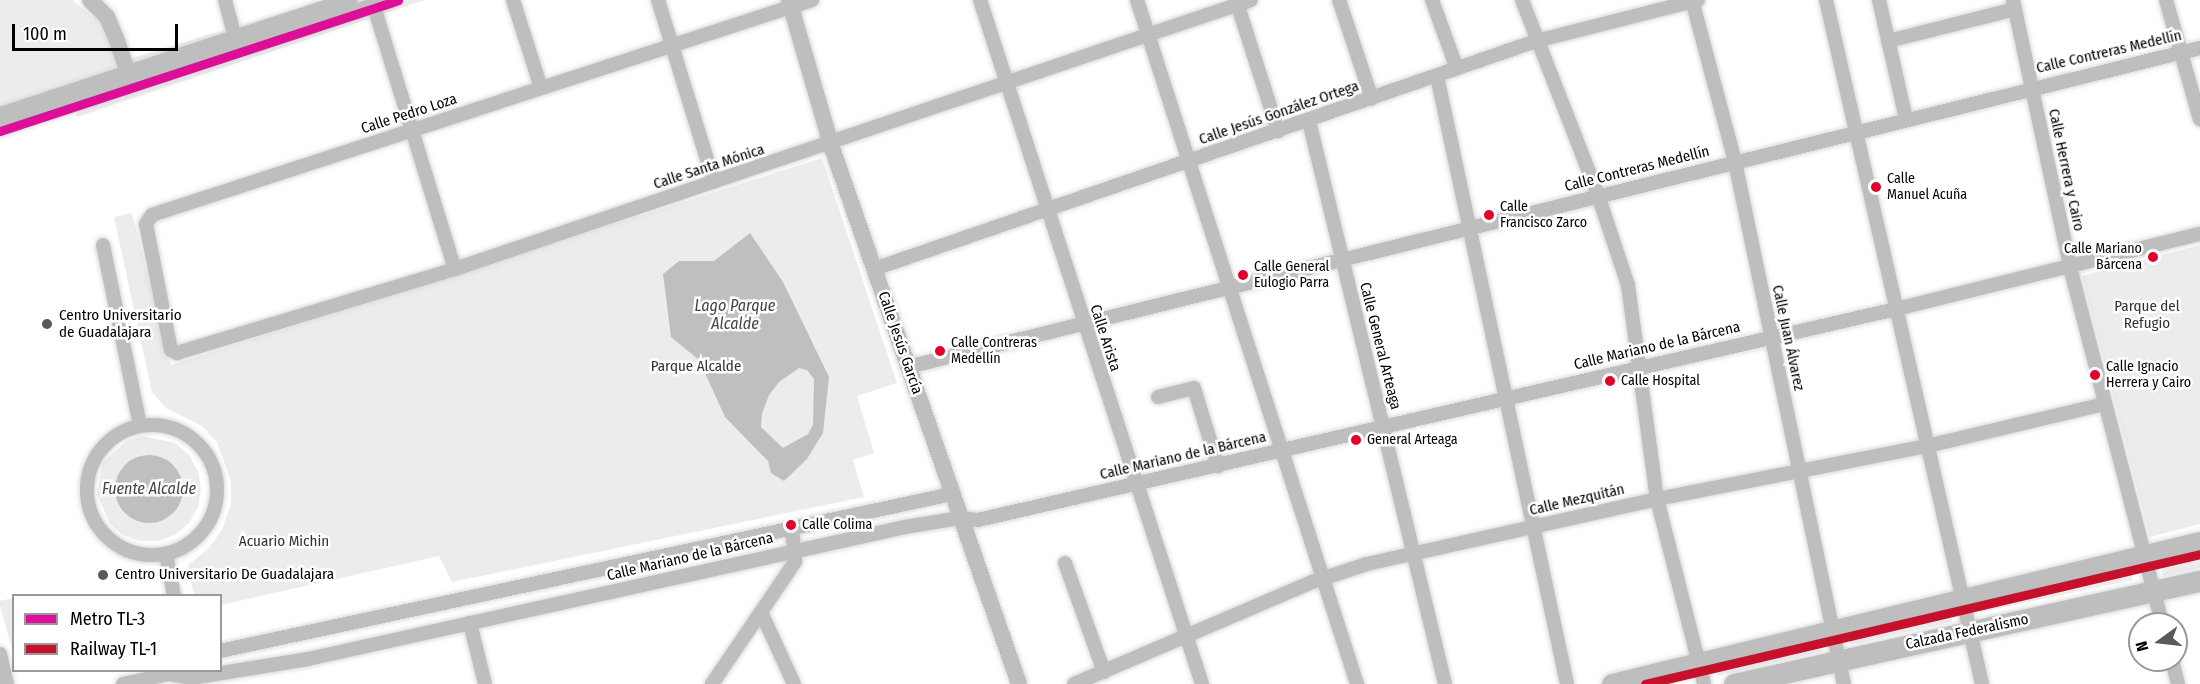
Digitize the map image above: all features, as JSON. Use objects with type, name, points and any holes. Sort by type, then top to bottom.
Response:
[{"type":"main road","name":"Calzada Federalismo","points":[[1612,684],[1701,674],[1832,632],[2200,542]]},
{"type":"main road","name":"Calzada Federalismo","points":[[1734,684],[2200,581]]},
{"type":"street","points":[[90,0],[107,17],[128,72]]},
{"type":"street","points":[[225,0],[235,37]]},
{"type":"street","points":[[0,115],[350,0]]},
{"type":"street","points":[[0,128],[373,3],[392,0]]},
{"type":"street","points":[[513,0],[541,88]]},
{"type":"street","points":[[658,0],[714,182]]},
{"type":"street","name":"Calle Pedro Loza","points":[[174,353],[148,218],[672,47],[790,3],[812,0]]},
{"type":"street","name":"Calle Arista","points":[[980,0],[1135,485],[1202,684]]},
{"type":"street","points":[[1137,0],[1357,684]]},
{"type":"street","points":[[1339,0],[1372,99]]},
{"type":"street","points":[[1432,0],[1457,69]]},
{"type":"street","points":[[1522,0],[1536,41],[1598,195],[1632,300],[1638,366],[1657,499],[1701,674]]},
{"type":"street","name":"Calle Jesús González Ortega","points":[[874,269],[1536,41],[1694,0]]},
{"type":"street","name":"Calle Juan Álvarez","points":[[1694,0],[1735,162],[1844,684]]},
{"type":"street","points":[[1826,0],[1982,684]]},
{"type":"street","points":[[1879,0],[1906,119]]},
{"type":"street","points":[[2166,0],[2200,119]]},
{"type":"street","points":[[1241,2],[1278,131]]},
{"type":"street","name":"Calle Santa Mónica","points":[[174,353],[455,269],[831,145],[1241,2]]},
{"type":"street","points":[[373,3],[455,269]]},
{"type":"street","name":"Calle Jesús García","points":[[790,3],[831,145],[1019,684]]},
{"type":"street","points":[[1888,41],[2014,4]]},
{"type":"street","name":"Calle Herrera y Cairo","points":[[2014,4],[2070,267],[2159,612]]},
{"type":"street","name":"Calle Contreras Medellín","points":[[908,367],[1229,285],[1735,162],[2031,87],[2200,48]]},
{"type":"street","points":[[29,118],[36,111],[122,82],[128,72]]},
{"type":"street","points":[[1437,76],[1567,684]]},
{"type":"street","name":"Calle General Arteaga","points":[[1308,121],[1445,684]]},
{"type":"street","name":"Calle Mariano de la Bárcena","points":[[123,684],[171,672],[191,677],[308,659],[796,550],[960,518],[978,520],[1638,366],[1896,309],[2200,234]]},
{"type":"street","points":[[103,245],[140,425]]},
{"type":"street","points":[[1158,397],[1194,388],[1218,465]]},
{"type":"street","name":"Calle Mezquitán","points":[[1074,684],[1188,638],[1323,579],[1413,554],[1657,499],[1927,446],[2105,404]]},
{"type":"street","points":[[160,424],[188,436],[209,458],[216,477],[217,497],[212,517],[193,540],[166,554],[145,555],[125,549],[108,538],[95,522],[88,503],[87,482],[93,462],[104,445],[120,432],[140,425],[160,424]]},
{"type":"street","name":"Calle Mariano de la Bárcena","points":[[222,651],[952,494]]},
{"type":"street","points":[[712,684],[795,562],[796,550],[792,527]]},
{"type":"street","points":[[166,554],[174,594]]},
{"type":"street","points":[[1065,563],[1104,672]]},
{"type":"street","points":[[555,604],[560,577]]},
{"type":"street","points":[[503,616],[505,589]]},
{"type":"street","points":[[761,612],[794,684]]},
{"type":"street","points":[[470,623],[485,684]]},
{"type":"street","points":[[0,654],[7,684]]},
{"type":"green space","points":[[0,0],[72,0],[103,25],[119,71],[0,108]]},
{"type":"green space","points":[[326,0],[425,0],[77,117],[71,92],[129,72],[125,60]]},
{"type":"green space","name":"Parque Alcalde","points":[[822,158],[897,383],[857,396],[874,453],[853,460],[864,497],[452,582],[439,556],[222,605],[222,594],[194,594],[188,565],[208,549],[222,530],[231,504],[231,481],[217,442],[202,426],[166,408],[152,392],[114,217],[132,213],[171,365]]},
{"type":"green space","name":"Parque del Refugio","points":[[2200,245],[2200,524],[2150,537],[2082,276]]},
{"type":"green space","points":[[143,436],[175,443],[189,455],[198,471],[201,489],[198,507],[189,523],[175,535],[158,541],[140,541],[123,535],[110,524],[97,494],[103,462],[127,441]],"holes":[[[155,456],[174,466],[180,476],[119,474],[134,459]]]},
{"type":"green space","points":[[2200,548],[2200,568],[2163,576],[2159,558]]},
{"type":"green space","points":[[2130,566],[2133,580],[1979,612],[1976,599]]},
{"type":"green space","points":[[12,598],[12,649],[0,606],[0,601]]},
{"type":"green space","points":[[1949,609],[1952,622],[1851,645],[1848,632]]},
{"type":"green space","points":[[1819,639],[1822,652],[1718,676],[1715,663]]},
{"type":"water","name":"Lago Parque Alcalde","points":[[750,233],[783,282],[829,377],[823,433],[807,459],[784,481],[771,473],[768,461],[725,417],[699,360],[671,337],[663,274],[679,261],[714,261]],"holes":[[[799,368],[807,370],[814,379],[813,425],[808,434],[783,448],[761,427],[762,414],[769,395],[779,382]]]},
{"type":"water","name":"Fuente Alcalde","points":[[149,455],[162,458],[173,465],[180,476],[183,489],[180,502],[173,513],[162,520],[149,523],[136,520],[125,513],[118,502],[115,489],[118,476],[125,465],[136,458]]},
{"type":"metro line","name":"TL-3","points":[[0,131],[398,0]]},
{"type":"rail line","name":"TL-1","points":[[1645,684],[2200,554]]},
{"type":"place","name":"Calle Manuel Acuña","points":[[1876,187]]},
{"type":"place","name":"Calle Francisco Zarco","points":[[1489,215]]},
{"type":"place","name":"Calle Mariano Bárcena","points":[[2153,257]]},
{"type":"place","name":"Calle General Eulogio Parra","points":[[1243,275]]},
{"type":"place","name":"Centro Universitario de Guadalajara","points":[[47,324]]},
{"type":"place","name":"Calle Contreras Medellín","points":[[940,351]]},
{"type":"place","name":"Calle Ignacio Herrera y Cairo","points":[[2095,375]]},
{"type":"place","name":"Calle Hospital","points":[[1610,381]]},
{"type":"place","name":"General Arteaga","points":[[1356,440]]},
{"type":"place","name":"Calle Colima","points":[[791,525]]},
{"type":"place","name":"Centro Universitario De Guadalajara","points":[[103,575]]},
{"type":"park label","name":"Acuario Michin","points":[[284,542]]}]
